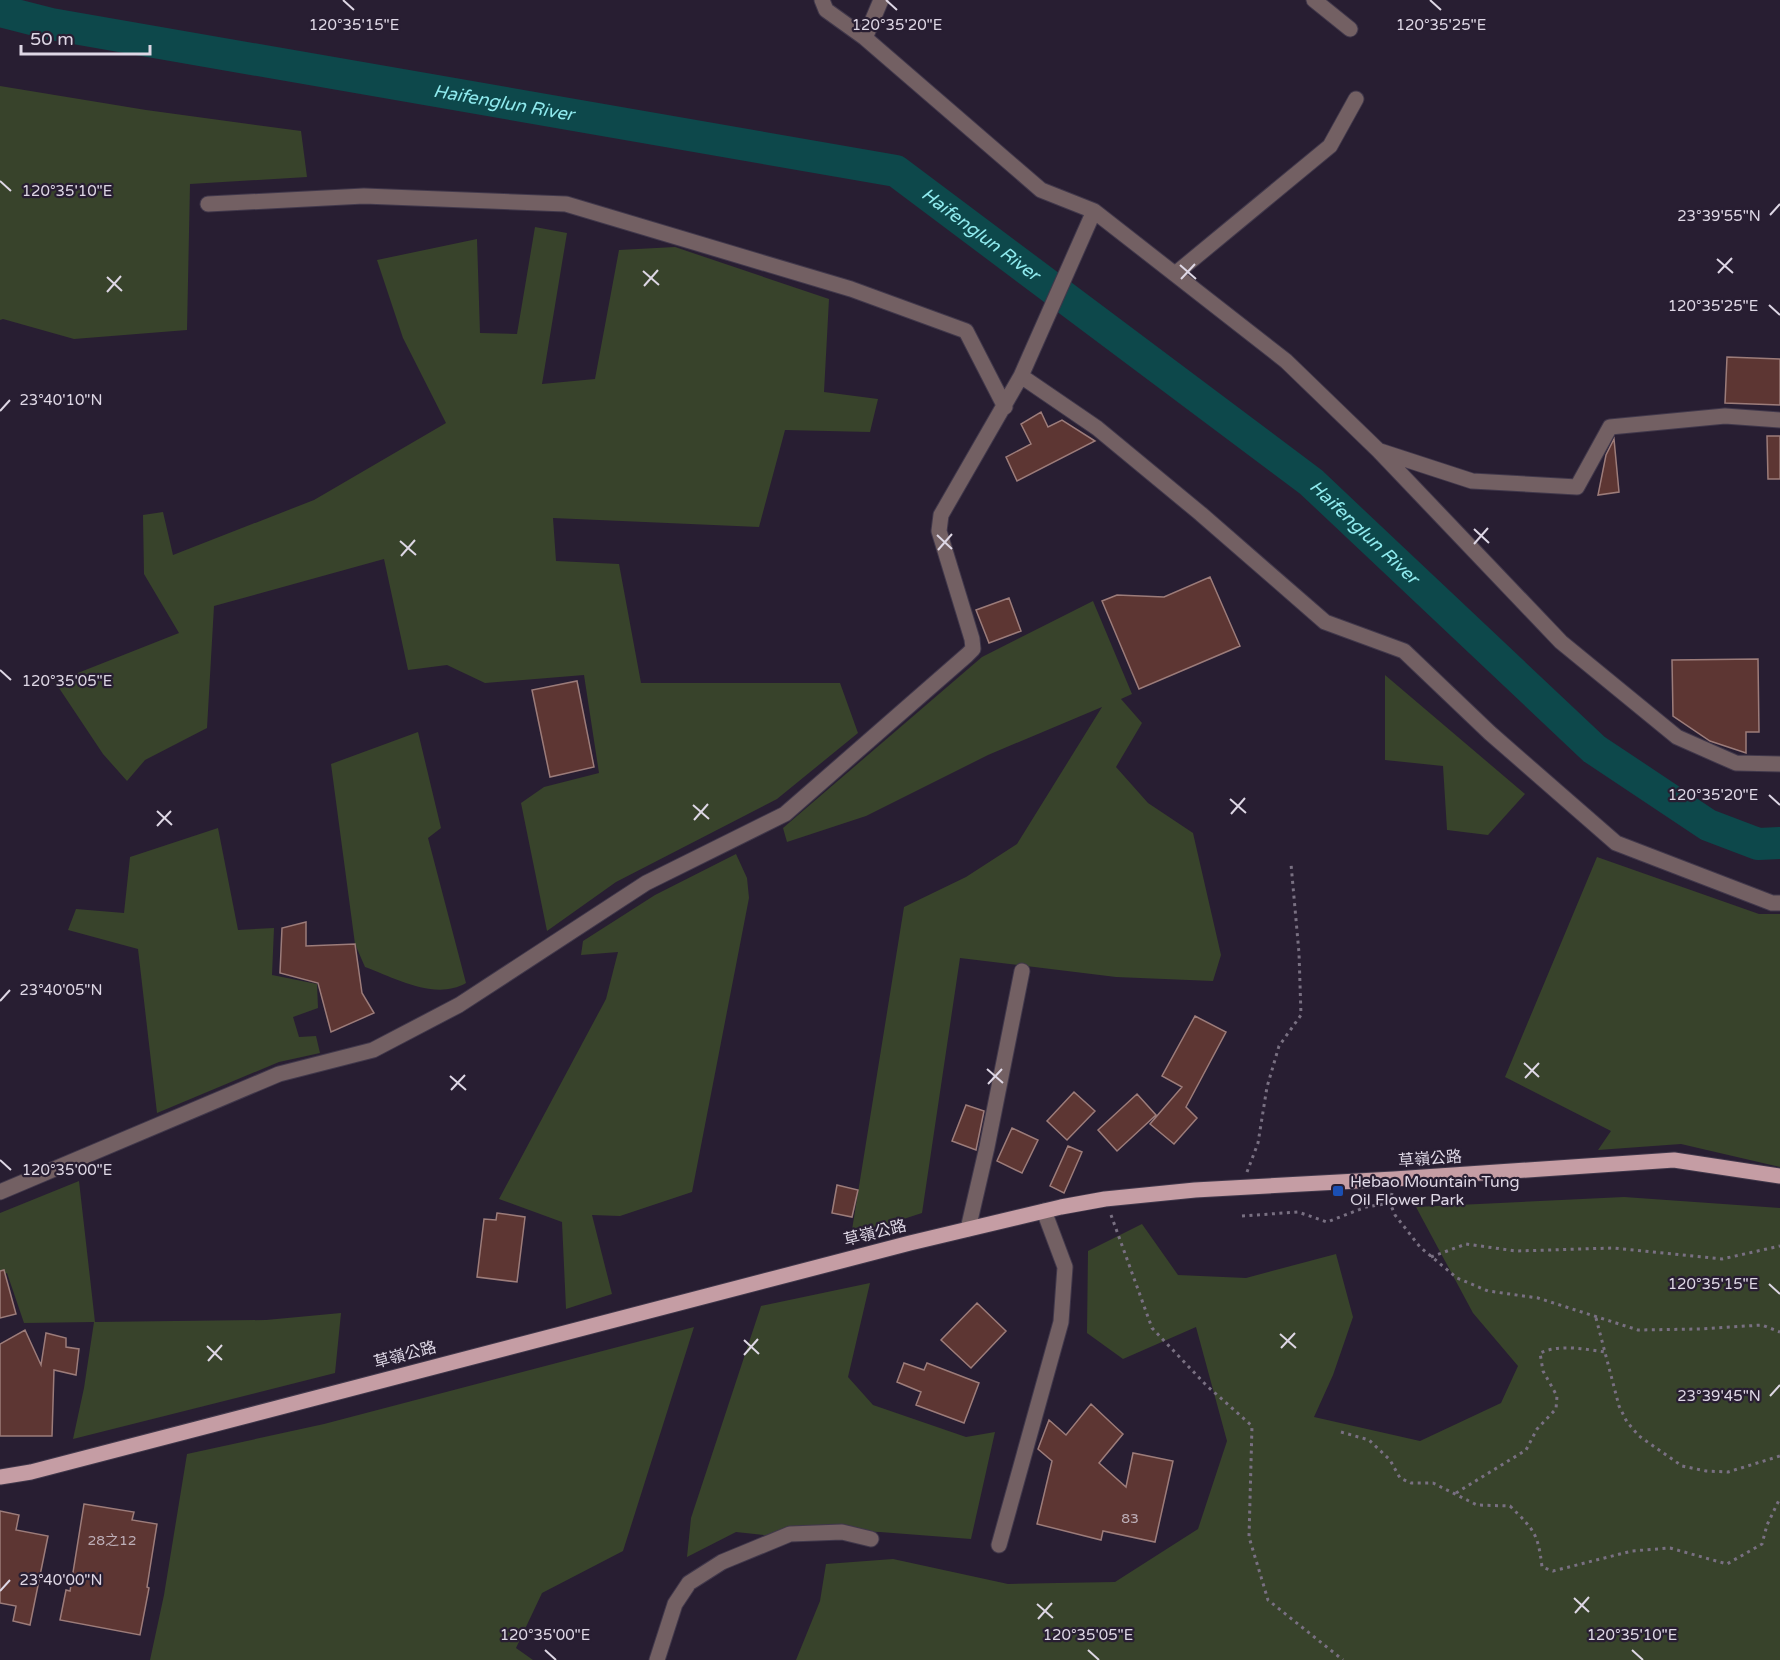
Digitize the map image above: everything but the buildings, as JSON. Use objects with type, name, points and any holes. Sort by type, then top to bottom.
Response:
[{"type":"main road","name":"草嶺公路","points":[[0,1477],[31,1472],[968,1229],[1105,1199],[1241,1187],[1674,1160],[1780,1176]]},
{"type":"street","points":[[822,0],[826,10],[866,38],[1041,190],[1094,211],[1286,361],[1378,450],[1561,642],[1677,737],[1736,763],[1780,765]]},
{"type":"street","points":[[866,38],[881,0]]},
{"type":"street","points":[[1314,0],[1350,29]]},
{"type":"street","points":[[1175,274],[1330,146],[1356,99]]},
{"type":"street","points":[[208,204],[363,196],[566,204],[851,289],[966,331],[1005,407]]},
{"type":"street","points":[[0,1191],[279,1074],[373,1050],[459,1005],[646,883],[784,814],[973,649],[972,639],[939,531],[940,515],[1021,376],[1094,211]]},
{"type":"street","points":[[1021,376],[1097,428],[1201,514],[1325,622],[1404,651],[1490,733],[1616,843],[1772,903],[1780,903]]},
{"type":"street","points":[[1378,450],[1472,481],[1577,487],[1610,428],[1725,416],[1780,420]]},
{"type":"street","points":[[968,1229],[1022,971]]},
{"type":"street","points":[[999,1545],[1061,1322],[1065,1267],[1044,1211]]},
{"type":"street","points":[[657,1660],[675,1604],[689,1583],[722,1562],[790,1534],[842,1532],[871,1539]]},
{"type":"path","points":[[1241,1187],[1258,1143],[1268,1087],[1279,1046],[1301,1015],[1299,953],[1291,864]]},
{"type":"path","points":[[1394,1179],[1390,1203],[1395,1215],[1420,1247],[1457,1278],[1488,1291],[1538,1298],[1638,1330],[1762,1325],[1780,1332]]},
{"type":"path","points":[[1105,1199],[1152,1328],[1206,1385],[1252,1426],[1249,1537],[1268,1600],[1343,1660]]},
{"type":"path","points":[[1242,1216],[1298,1212],[1328,1222],[1366,1207],[1390,1203]]},
{"type":"path","points":[[1431,1257],[1466,1245],[1516,1251],[1613,1248],[1722,1258],[1780,1246]]},
{"type":"path","points":[[1596,1318],[1619,1406],[1627,1422],[1639,1436],[1682,1466],[1706,1471],[1728,1473],[1780,1456]]},
{"type":"path","points":[[1456,1493],[1526,1450],[1538,1429],[1556,1409],[1557,1396],[1543,1371],[1540,1353],[1550,1348],[1576,1348],[1605,1352]]},
{"type":"path","points":[[1341,1432],[1369,1440],[1390,1460],[1400,1478],[1411,1483],[1433,1483],[1477,1505],[1510,1506],[1528,1524],[1539,1540],[1542,1567],[1553,1571],[1632,1551],[1670,1548],[1727,1564],[1762,1544],[1767,1525],[1780,1498]]},
{"type":"green space","points":[[0,86],[146,110],[301,131],[307,177],[190,184],[187,330],[74,339],[0,320]]},
{"type":"green space","points":[[535,227],[567,233],[542,384],[595,379],[619,250],[675,247],[829,299],[824,392],[878,399],[870,432],[785,430],[759,527],[553,518],[556,561],[619,564],[641,683],[840,683],[858,733],[777,799],[616,882],[547,931],[521,803],[544,787],[599,773],[584,675],[485,683],[447,665],[408,670],[384,559],[214,606],[207,728],[145,760],[127,781],[103,754],[55,682],[179,633],[144,574],[143,515],[163,512],[173,555],[314,500],[446,423],[403,338],[377,260],[477,239],[480,333],[517,334]]},
{"type":"green space","points":[[1093,601],[1132,694],[1121,699],[1142,723],[1116,767],[1148,803],[1193,833],[1221,955],[1213,981],[1116,977],[960,958],[922,1213],[851,1236],[904,907],[966,877],[1017,844],[1102,707],[988,755],[866,816],[787,842],[783,828],[982,657]]},
{"type":"green space","points":[[1385,675],[1525,794],[1488,835],[1447,830],[1443,766],[1385,760]]},
{"type":"green space","points":[[418,732],[441,828],[428,838],[466,983],[441,990],[415,986],[365,967],[355,944],[331,764]]},
{"type":"green space","points":[[218,828],[238,930],[274,928],[272,975],[317,984],[318,1008],[293,1017],[299,1037],[316,1036],[320,1053],[279,1062],[157,1113],[138,949],[68,930],[76,909],[124,913],[130,857]]},
{"type":"green space","points":[[736,854],[747,878],[749,898],[692,1192],[620,1216],[592,1215],[612,1294],[566,1309],[562,1222],[499,1199],[606,999],[618,952],[581,955],[583,941],[655,895]]},
{"type":"green space","points":[[1597,857],[1759,914],[1780,914],[1780,1167],[1681,1144],[1598,1150],[1611,1131],[1505,1077]]},
{"type":"green space","points":[[79,1181],[95,1322],[266,1320],[341,1313],[335,1373],[73,1439],[84,1388],[94,1322],[24,1323],[7,1273],[0,1276],[0,1213]]},
{"type":"green space","points":[[1624,1197],[1780,1208],[1780,1660],[796,1660],[820,1601],[826,1564],[893,1559],[1008,1584],[1115,1582],[1198,1529],[1227,1441],[1196,1327],[1123,1359],[1087,1333],[1088,1251],[1142,1224],[1178,1275],[1246,1278],[1336,1254],[1353,1317],[1333,1375],[1314,1417],[1420,1441],[1501,1403],[1518,1366],[1473,1313],[1416,1207]]},
{"type":"green space","points":[[870,1283],[848,1377],[873,1405],[966,1437],[995,1432],[971,1539],[823,1530],[781,1537],[736,1532],[687,1557],[691,1518],[761,1306]]},
{"type":"green space","points":[[694,1327],[623,1551],[542,1593],[516,1648],[533,1660],[150,1660],[164,1595],[187,1454],[324,1424]]},
{"type":"waterway","name":"Haifenglun River","points":[[0,11],[51,24],[896,171],[1311,482],[1594,749],[1708,825],[1758,844],[1780,843]]},
{"type":"place","name":"Hebao Mountain Tung Oil Flower Park","points":[[1338,1191]]}]
